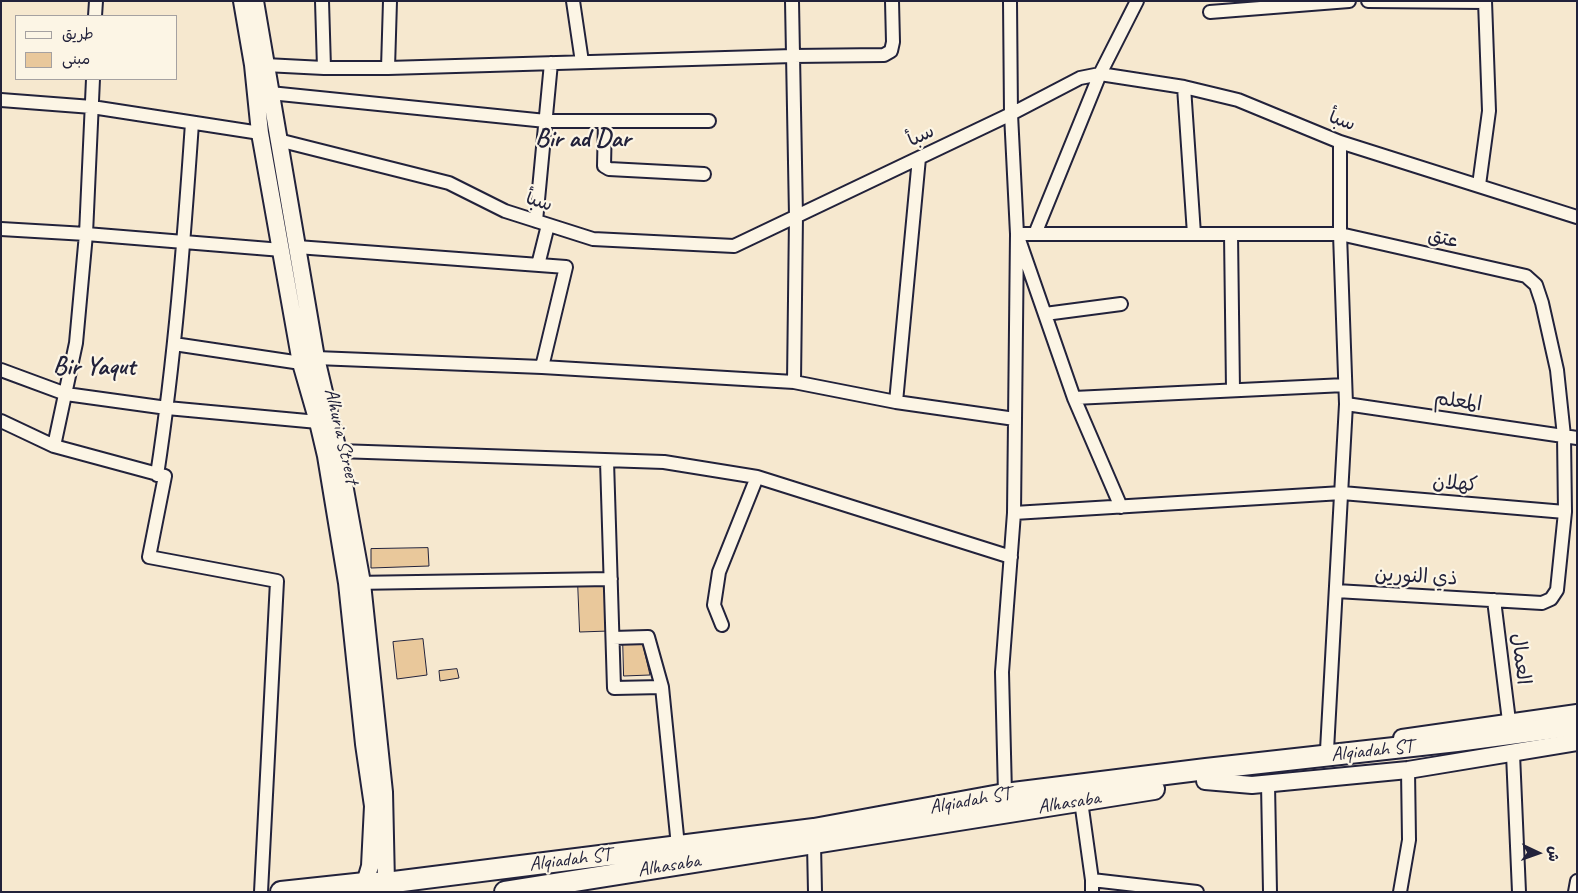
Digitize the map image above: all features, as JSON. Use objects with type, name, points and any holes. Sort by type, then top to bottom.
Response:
[{"type":"main road","points":[[1457,746],[1577,725]]},
{"type":"main road","points":[[1457,746],[1577,734]]},
{"type":"main road","name":"Alhasaba","points":[[504,892],[1081,801],[1205,775],[1457,746]]},
{"type":"main road","name":"Alqiadah ST","points":[[281,892],[365,883],[386,883],[814,829],[1006,794],[1205,775]]},
{"type":"street","points":[[95,15],[96,1]]},
{"type":"street","name":"Alhuria Street","points":[[242,1],[260,133],[290,248],[318,422],[354,583],[364,744],[373,806],[370,866],[365,883]]},
{"type":"street","points":[[255,1],[278,140],[290,248]]},
{"type":"street","points":[[322,1],[324,68]]},
{"type":"street","points":[[388,68],[390,1]]},
{"type":"street","points":[[573,1],[582,62]]},
{"type":"street","points":[[792,1],[796,216],[794,382]]},
{"type":"street","points":[[265,65],[324,68],[388,68],[884,55],[891,51],[893,42],[892,1]]},
{"type":"street","points":[[1006,794],[1002,672],[1014,513],[1017,234],[1011,114],[1010,1]]},
{"type":"street","points":[[1035,234],[1100,74],[1137,1]]},
{"type":"street","points":[[1210,12],[1349,1]]},
{"type":"street","points":[[1368,1],[1484,2],[1488,111],[1479,185]]},
{"type":"street","points":[[538,265],[551,63]]},
{"type":"street","name":"سبأ","points":[[278,140],[449,184],[505,211],[593,239],[734,246],[1011,114],[1080,78],[1100,74],[1184,87],[1238,100],[1340,142],[1577,217]]},
{"type":"street","points":[[54,446],[76,343],[86,234],[93,80]]},
{"type":"street","points":[[1184,87],[1194,234]]},
{"type":"street","points":[[270,92],[546,121],[709,121]]},
{"type":"street","points":[[1,100],[92,107],[260,133]]},
{"type":"street","points":[[605,121],[604,166],[609,169],[704,174]]},
{"type":"street","points":[[157,475],[174,344],[184,243],[192,123]]},
{"type":"street","points":[[1327,750],[1346,404],[1340,234],[1340,142]]},
{"type":"street","points":[[896,402],[918,158]]},
{"type":"street","points":[[1,229],[184,243],[290,248],[566,267],[542,366]]},
{"type":"street","points":[[1017,234],[1074,398],[1121,507]]},
{"type":"street","name":"عتق","points":[[1017,234],[1340,234],[1526,276],[1536,285],[1542,303],[1570,437]]},
{"type":"street","points":[[1231,234],[1233,390]]},
{"type":"street","points":[[1045,314],[1121,304]]},
{"type":"street","points":[[174,344],[308,361],[542,366],[794,382],[896,402],[1015,419]]},
{"type":"street","points":[[308,361],[338,451],[354,583],[384,792],[386,883]]},
{"type":"street","points":[[1,370],[66,394],[167,408],[318,422]]},
{"type":"street","points":[[1074,398],[1345,385]]},
{"type":"street","name":"المعلم","points":[[1346,404],[1570,437]]},
{"type":"street","points":[[1,421],[54,446],[165,476],[150,557],[277,581],[261,892]]},
{"type":"street","points":[[1565,512],[1570,437]]},
{"type":"street","points":[[338,451],[664,462],[757,476],[1011,557]]},
{"type":"street","points":[[608,461],[614,688],[662,688]]},
{"type":"street","points":[[722,626],[714,605],[719,572],[757,476]]},
{"type":"street","name":"كهلان","points":[[1014,513],[1342,493],[1565,512]]},
{"type":"street","name":"ذي النورين","points":[[1336,591],[1542,603],[1551,599],[1557,590],[1565,512]]},
{"type":"street","points":[[354,583],[611,579]]},
{"type":"street","name":"العمال","points":[[1494,600],[1509,721]]},
{"type":"street","points":[[613,638],[648,637],[662,688],[678,846]]},
{"type":"street","points":[[1205,775],[1247,757],[1327,750],[1509,721],[1577,713]]},
{"type":"street","points":[[1205,775],[1252,785],[1268,784],[1408,770],[1577,742]]},
{"type":"street","points":[[1513,754],[1518,892]]},
{"type":"street","points":[[1400,892],[1409,840],[1408,770]]},
{"type":"street","points":[[1268,784],[1270,892]]},
{"type":"street","points":[[1081,801],[1092,886],[1197,892]]},
{"type":"street","points":[[814,844],[815,892]]},
{"type":"street","points":[[1575,892],[1577,881]]},
{"type":"building","points":[[428,548],[429,566],[371,568],[371,549]]},
{"type":"building","points":[[578,582],[607,582],[609,631],[580,632]]},
{"type":"building","points":[[423,639],[427,675],[397,679],[393,642]]},
{"type":"building","points":[[623,639],[642,641],[650,675],[624,676]]},
{"type":"building","points":[[457,669],[459,678],[440,681],[439,671]]},
{"type":"district","name":"Bir ad Dar","points":[[583,139]]},
{"type":"district","name":"Bir Yaqut","points":[[94,367]]}]
